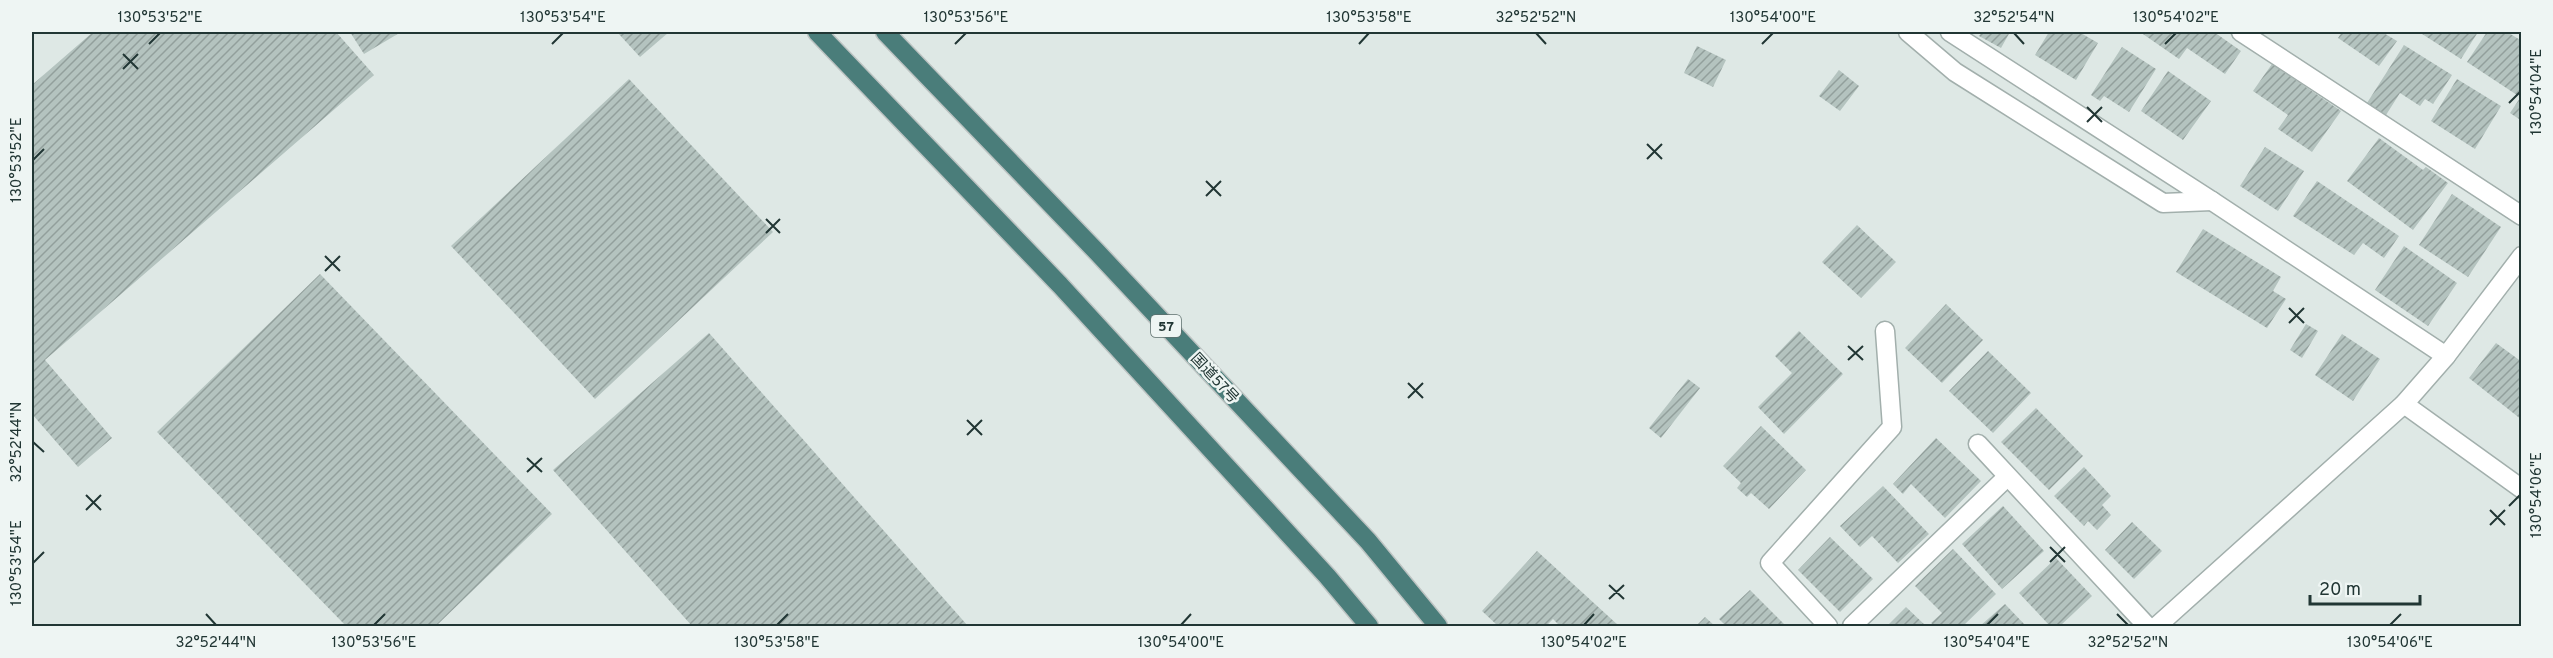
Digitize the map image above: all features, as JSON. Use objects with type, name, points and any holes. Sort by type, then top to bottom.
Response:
[{"type":"highway","points":[[818,32],[1060,285],[1319,567],[1369,627]]},
{"type":"highway","name":"国道57号","points":[[885,32],[1096,251],[1368,541],[1438,627]]},
{"type":"street","points":[[1908,32],[1955,72],[2163,203],[2212,201]]},
{"type":"street","points":[[1950,32],[2446,356]]},
{"type":"street","points":[[2241,32],[2522,216]]},
{"type":"street","points":[[2157,627],[2404,404],[2446,356],[2522,256]]},
{"type":"street","points":[[1828,627],[1770,563],[1892,427],[1885,331]]},
{"type":"street","points":[[2404,404],[2522,489]]},
{"type":"street","points":[[1978,444],[2147,627]]},
{"type":"street","points":[[1852,627],[2007,477]]},
{"type":"building","points":[[93,32],[336,32],[374,75],[45,360],[112,438],[78,467],[32,414],[32,85]]},
{"type":"building","points":[[350,32],[401,32],[364,54]]},
{"type":"building","points":[[617,32],[669,32],[640,57]]},
{"type":"building","points":[[1982,32],[2010,32],[2001,48],[1979,36]]},
{"type":"building","points":[[2049,32],[2079,32],[2098,43],[2076,80],[2035,55]]},
{"type":"building","points":[[2140,32],[2214,32],[2241,51],[2225,74],[2187,48],[2179,59]]},
{"type":"building","points":[[2342,32],[2382,32],[2397,41],[2379,66],[2338,38]]},
{"type":"building","points":[[2419,32],[2478,32],[2461,59]]},
{"type":"building","points":[[2487,32],[2507,32],[2522,41],[2522,87],[2517,95],[2467,62]]},
{"type":"building","points":[[2404,45],[2452,75],[2433,104],[2425,99],[2420,106],[2400,93],[2386,115],[2367,103]]},
{"type":"building","points":[[1697,46],[1726,60],[1713,87],[1684,73]]},
{"type":"building","points":[[2122,47],[2156,69],[2129,112],[2104,96],[2100,101],[2091,95]]},
{"type":"building","points":[[2272,64],[2341,111],[2312,152],[2278,129],[2288,115],[2253,91]]},
{"type":"building","points":[[1839,70],[1859,86],[1840,111],[1819,96]]},
{"type":"building","points":[[2168,71],[2211,101],[2183,140],[2141,111]]},
{"type":"building","points":[[629,79],[773,232],[595,399],[451,246]]},
{"type":"building","points":[[2457,79],[2501,106],[2475,149],[2431,121]]},
{"type":"building","points":[[2522,95],[2522,121],[2510,113]]},
{"type":"building","points":[[2379,138],[2423,170],[2426,167],[2448,183],[2413,230],[2347,181]]},
{"type":"building","points":[[2265,147],[2304,171],[2278,211],[2240,186]]},
{"type":"building","points":[[2317,181],[2399,236],[2384,258],[2363,243],[2354,255],[2293,216]]},
{"type":"building","points":[[2452,194],[2501,227],[2468,277],[2419,245]]},
{"type":"building","points":[[1857,225],[1896,262],[1861,298],[1822,262]]},
{"type":"building","points":[[2203,229],[2281,277],[2273,291],[2286,299],[2267,328],[2176,272]]},
{"type":"building","points":[[2404,246],[2457,283],[2428,326],[2375,290]]},
{"type":"building","points":[[320,274],[552,514],[436,626],[346,626],[157,432]]},
{"type":"building","points":[[1946,304],[1983,340],[1942,383],[1905,348]]},
{"type":"building","points":[[2306,324],[2318,331],[2302,358],[2290,350]]},
{"type":"building","points":[[1799,331],[1843,374],[1784,434],[1758,407],[1792,373],[1775,356]]},
{"type":"building","points":[[709,333],[968,626],[692,626],[553,470]]},
{"type":"building","points":[[2342,334],[2380,359],[2353,401],[2315,375]]},
{"type":"building","points":[[2496,343],[2522,362],[2522,420],[2469,378]]},
{"type":"building","points":[[1988,351],[2031,393],[1993,433],[1949,391]]},
{"type":"building","points":[[1688,379],[1700,388],[1661,438],[1649,428]]},
{"type":"building","points":[[2036,408],[2083,456],[2049,490],[2001,442]]},
{"type":"building","points":[[1761,426],[1806,470],[1769,509],[1751,493],[1747,497],[1737,488],[1741,483],[1723,466]]},
{"type":"building","points":[[1936,438],[1981,481],[1945,518],[1911,484],[1903,494],[1893,484]]},
{"type":"building","points":[[2084,467],[2111,496],[2102,505],[2111,515],[2097,530],[2088,521],[2084,526],[2054,496]]},
{"type":"building","points":[[1883,486],[1929,534],[1898,563],[1872,536],[1860,547],[1840,526]]},
{"type":"building","points":[[2003,506],[2044,551],[2002,589],[1962,544]]},
{"type":"building","points":[[2132,522],[2162,551],[2134,579],[2105,550]]},
{"type":"building","points":[[1830,537],[1873,579],[1840,612],[1798,570]]},
{"type":"building","points":[[1953,549],[1996,594],[1963,626],[1935,626],[1931,623],[1942,613],[1915,586]]},
{"type":"building","points":[[1537,551],[1619,626],[1560,626],[1553,619],[1546,626],[1498,626],[1482,611]]},
{"type":"building","points":[[2056,558],[2092,596],[2060,626],[2050,626],[2019,593]]},
{"type":"building","points":[[1750,590],[1786,626],[1726,626],[1719,619]]},
{"type":"building","points":[[2005,604],[2026,626],[1980,626]]},
{"type":"building","points":[[1906,607],[1926,626],[1887,626]]},
{"type":"building","points":[[1705,617],[1715,626],[1698,624]]}]
